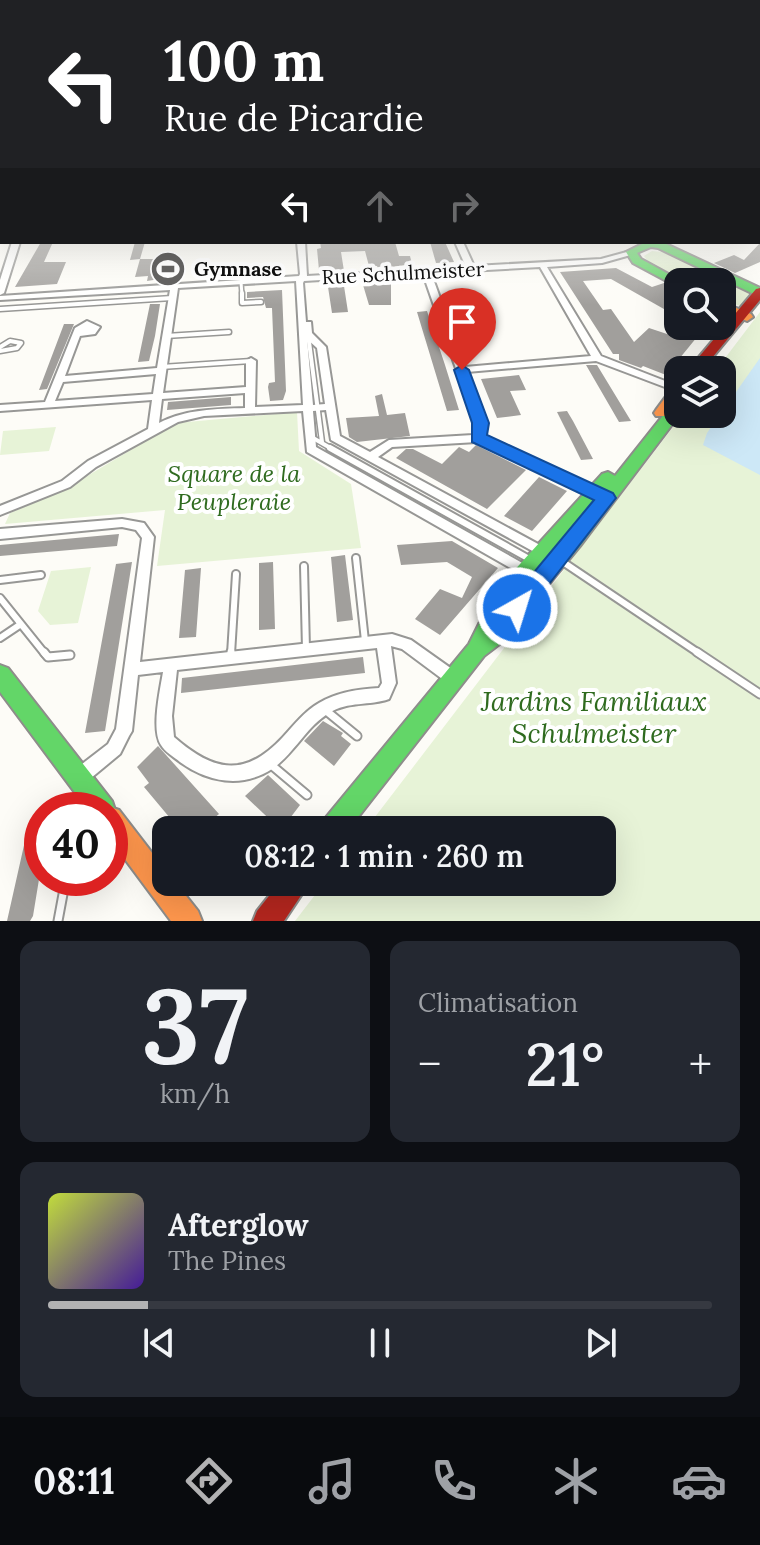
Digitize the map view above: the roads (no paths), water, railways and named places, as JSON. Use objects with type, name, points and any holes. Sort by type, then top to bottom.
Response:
[{"type":"street","points":[[0,295],[15,244]]},
{"type":"street","points":[[301,244],[305,278]]},
{"type":"street","points":[[308,244],[305,283],[308,334],[321,347],[335,438],[542,566]]},
{"type":"street","points":[[460,244],[471,268]]},
{"type":"street","points":[[664,275],[637,261],[633,247],[650,244],[666,247],[760,293],[715,356]]},
{"type":"street","name":"Rue Schulmeister","points":[[0,295],[173,292],[241,282],[602,261],[633,247]]},
{"type":"street","points":[[542,264],[597,358]]},
{"type":"street","points":[[426,271],[480,423],[478,438]]},
{"type":"street","points":[[305,278],[299,283],[311,407],[311,449],[542,566]]},
{"type":"street","points":[[153,430],[173,292]]},
{"type":"street","points":[[708,356],[760,300]]},
{"type":"street","points":[[736,312],[744,316]]},
{"type":"street","points":[[50,402],[77,334]]},
{"type":"street","points":[[462,370],[597,358],[664,384]]},
{"type":"street","points":[[250,410],[251,361]]},
{"type":"street","points":[[61,379],[160,369]]},
{"type":"street","points":[[0,408],[250,390]]},
{"type":"street","points":[[0,511],[66,484],[94,460],[185,416],[328,407]]},
{"type":"street","points":[[601,495],[664,409]]},
{"type":"street","points":[[343,816],[477,650],[480,634],[664,422]]},
{"type":"street","points":[[369,458],[389,444],[478,438],[601,495]]},
{"type":"street","points":[[0,534],[122,523],[133,524],[146,531],[149,541],[119,742],[78,778]]},
{"type":"street","points":[[132,669],[383,640],[406,644],[454,679]]},
{"type":"street","points":[[171,664],[164,716],[167,741],[185,757],[210,771],[245,772],[268,762],[323,709],[341,700],[384,694],[389,683],[383,640]]},
{"type":"street","points":[[0,675],[89,792]]},
{"type":"street","points":[[128,843],[188,921]]},
{"type":"street","points":[[267,921],[286,896]]},
{"type":"lane","points":[[241,282],[242,303],[261,302]]},
{"type":"lane","points":[[0,309],[173,292]]},
{"type":"lane","points":[[165,336],[229,332]]},
{"type":"lane","points":[[308,334],[311,407],[318,435],[329,447]]},
{"type":"lane","points":[[160,369],[251,361]]},
{"type":"lane","points":[[309,435],[542,566],[760,694]]},
{"type":"lane","points":[[356,558],[365,642]]},
{"type":"lane","points":[[304,566],[306,649]]},
{"type":"lane","points":[[231,657],[236,574]]},
{"type":"lane","points":[[0,580],[41,575]]},
{"type":"lane","points":[[0,598],[48,657],[70,655]]},
{"type":"lane","points":[[0,638],[21,624]]},
{"type":"lane","points":[[323,709],[357,736]]},
{"type":"lane","points":[[268,762],[307,795]]},
{"type":"lane","points":[[58,921],[63,896]]},
{"type":"water","points":[[760,358],[760,475],[703,445],[711,428],[736,428],[736,392]]},
{"type":"place","name":"Gymnase","points":[[168,269]]},
{"type":"park label","name":"Square de la Peupleraie","points":[[234,488]]},
{"type":"park label","name":"Jardins Familiaux Schulmeister","points":[[594,717]]}]
